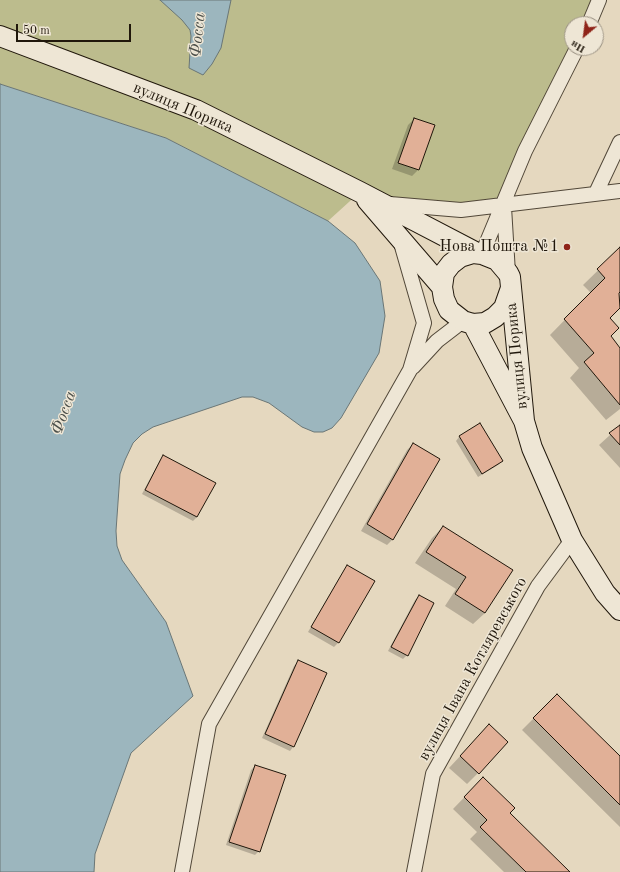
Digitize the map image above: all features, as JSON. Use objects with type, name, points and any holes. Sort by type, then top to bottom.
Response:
[{"type":"main road","name":"вулиця Порика","points":[[0,36],[196,110],[480,253]]},
{"type":"main road","name":"вулиця Порика","points":[[360,192],[442,287]]},
{"type":"main road","points":[[473,253],[480,253],[497,260],[509,279],[504,308],[495,317],[485,323],[468,323],[449,310],[444,299],[442,287],[444,273],[451,264],[460,257],[473,253]]},
{"type":"main road","name":"вулиця Порика","points":[[509,279],[524,421]]},
{"type":"main road","name":"вулиця Порика","points":[[468,323],[524,421]]},
{"type":"main road","points":[[524,421],[532,448],[572,540],[605,593],[620,610]]},
{"type":"street","points":[[592,16],[599,0]]},
{"type":"street","points":[[480,253],[504,205],[526,151],[573,56]]},
{"type":"street","points":[[596,193],[620,142]]},
{"type":"street","points":[[384,204],[461,210],[520,204],[596,193],[617,194]]},
{"type":"street","points":[[504,205],[509,279]]},
{"type":"street","points":[[182,872],[209,724],[410,370],[424,323],[400,238]]},
{"type":"street","points":[[410,370],[437,341],[468,323]]},
{"type":"street","name":"вулиця Івана Котляревського","points":[[414,872],[433,774],[538,586],[572,540]]},
{"type":"green space","points":[[0,0],[599,0],[592,16],[564,16],[564,56],[569,56],[504,205],[461,210],[360,192],[328,221],[166,138],[0,84]]},
{"type":"water","name":"Фосса","points":[[160,0],[231,0],[221,48],[212,64],[203,75],[189,68],[190,30],[182,20]]},
{"type":"water","name":"Фосса","points":[[0,84],[166,138],[328,221],[355,243],[380,281],[385,316],[379,353],[341,418],[332,428],[323,432],[314,432],[302,427],[269,403],[253,397],[242,397],[153,427],[142,434],[133,443],[120,474],[116,531],[117,546],[122,560],[166,622],[193,696],[131,753],[95,854],[94,872],[0,872]]},
{"type":"building","points":[[414,118],[435,125],[419,170],[398,163]]},
{"type":"building","points":[[620,247],[620,308],[610,318],[619,328],[611,336],[620,348],[620,405],[584,362],[594,353],[564,319],[605,278],[597,269]]},
{"type":"building","points":[[480,423],[503,461],[482,474],[459,436]]},
{"type":"building","points":[[620,425],[620,445],[609,433]]},
{"type":"building","points":[[413,443],[440,459],[393,540],[367,524]]},
{"type":"building","points":[[163,455],[216,483],[197,517],[145,490]]},
{"type":"building","points":[[443,526],[513,570],[485,613],[455,594],[466,577],[426,552]]},
{"type":"building","points":[[347,565],[375,581],[339,643],[311,627]]},
{"type":"building","points":[[419,595],[434,603],[408,656],[391,647]]},
{"type":"building","points":[[298,660],[327,673],[294,747],[265,734]]},
{"type":"building","points":[[557,694],[620,756],[620,805],[533,718]]},
{"type":"building","points":[[489,724],[508,742],[479,774],[460,756]]},
{"type":"building","points":[[255,765],[286,775],[260,852],[229,842]]},
{"type":"building","points":[[483,777],[515,808],[510,813],[570,872],[526,872],[480,827],[487,820],[464,797]]},
{"type":"place","name":"Нова Пошта №1","points":[[567,247]]}]
